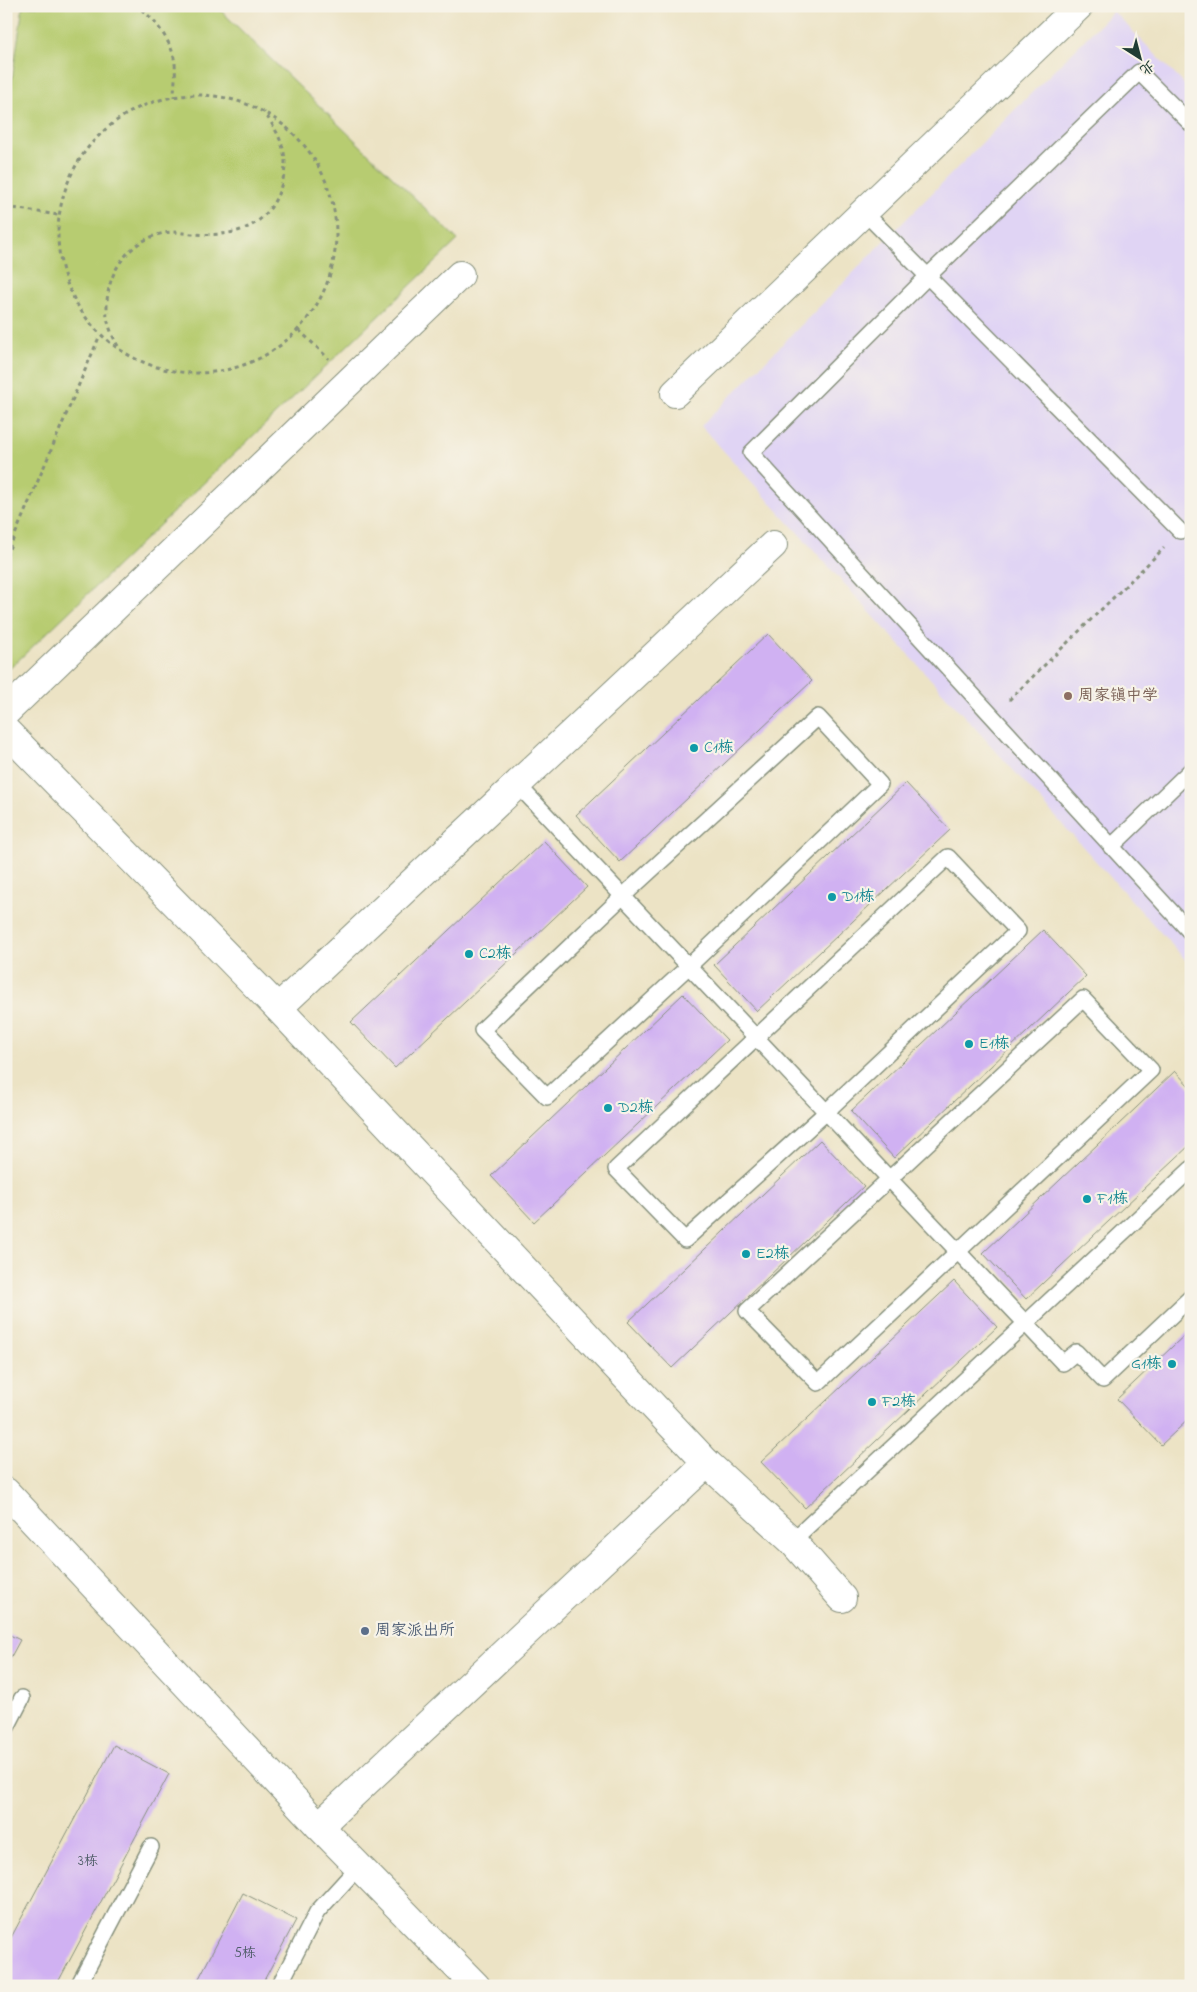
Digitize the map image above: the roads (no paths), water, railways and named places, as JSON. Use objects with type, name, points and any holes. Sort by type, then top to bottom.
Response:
[{"type":"street","points":[[675,393],[1079,6]]},
{"type":"street","points":[[6,712],[460,275]]},
{"type":"street","points":[[278,1008],[774,545]]},
{"type":"street","points":[[6,732],[278,1008],[707,1463],[792,1541],[842,1598]]},
{"type":"street","points":[[319,1826],[707,1463]]},
{"type":"street","points":[[6,1492],[319,1826],[476,1986]]},
{"type":"lane","points":[[1191,124],[1139,72],[928,276],[751,453],[1191,933]]},
{"type":"lane","points":[[864,212],[1180,531]]},
{"type":"lane","points":[[818,716],[880,784],[689,966],[547,1097],[482,1030],[623,896],[818,716]]},
{"type":"lane","points":[[1111,847],[1191,770]]},
{"type":"lane","points":[[517,784],[1063,1363],[1076,1352],[1103,1380],[1191,1298]]},
{"type":"lane","points":[[948,857],[1018,931],[826,1112],[686,1240],[616,1169],[948,857]]},
{"type":"lane","points":[[1083,999],[1151,1070],[958,1252],[818,1384],[747,1311],[888,1178],[1083,999]]},
{"type":"lane","points":[[792,1541],[1191,1169]]},
{"type":"lane","points":[[6,1729],[22,1698]]},
{"type":"lane","points":[[78,1986],[151,1847]]},
{"type":"lane","points":[[279,1986],[317,1912],[359,1866]]},
{"type":"place","name":"周家镇中学","points":[[1068,696]]},
{"type":"place","name":"C1栋","points":[[694,748]]},
{"type":"place","name":"D1栋","points":[[832,897]]},
{"type":"place","name":"C2栋","points":[[469,954]]},
{"type":"place","name":"E1栋","points":[[969,1044]]},
{"type":"place","name":"D2栋","points":[[608,1108]]},
{"type":"place","name":"F1栋","points":[[1087,1199]]},
{"type":"place","name":"E2栋","points":[[746,1254]]},
{"type":"place","name":"G1栋","points":[[1172,1364]]},
{"type":"place","name":"F2栋","points":[[872,1402]]},
{"type":"place","name":"周家派出所","points":[[365,1631]]}]
